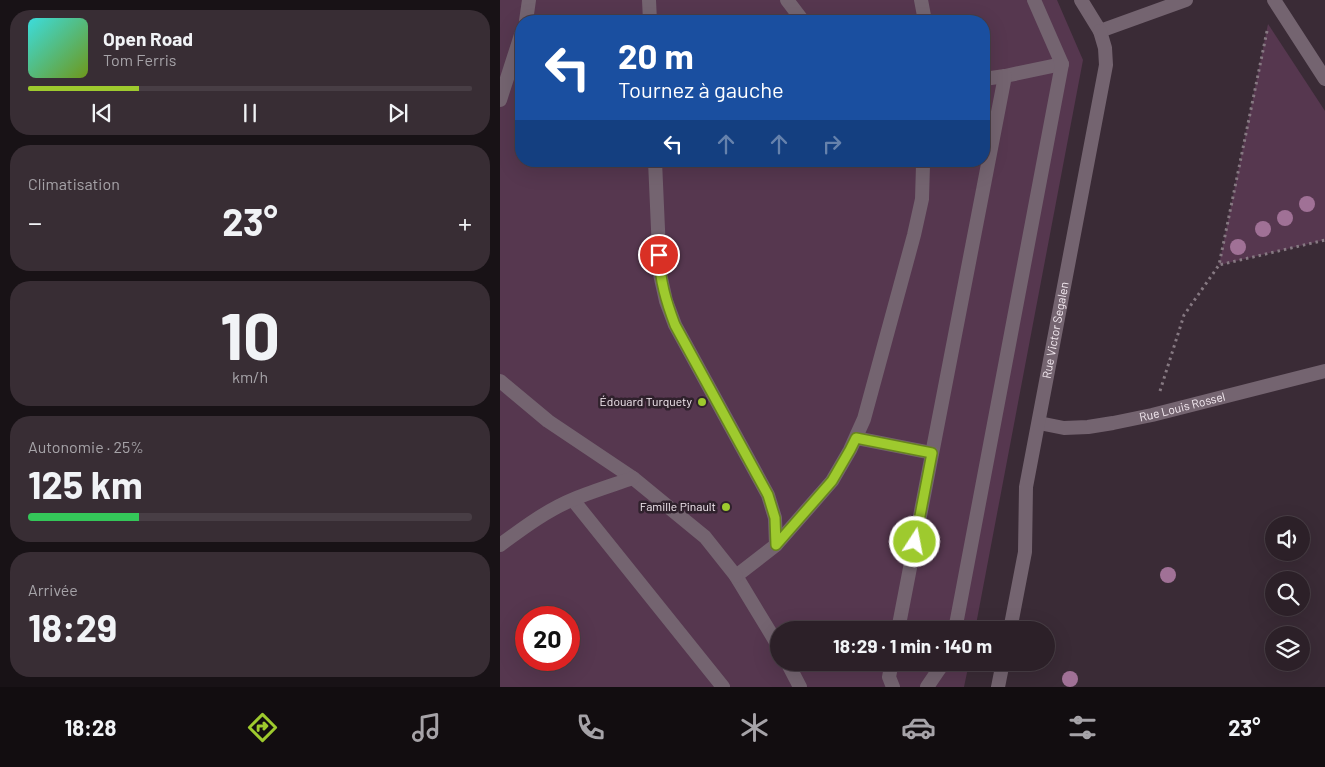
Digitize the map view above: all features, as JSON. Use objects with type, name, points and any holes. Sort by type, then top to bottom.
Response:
[{"type":"street","points":[[527,15],[529,0]]},
{"type":"street","points":[[649,0],[650,15]]},
{"type":"street","points":[[787,0],[798,15]]},
{"type":"street","points":[[921,0],[924,15]]},
{"type":"street","points":[[957,621],[1062,64],[1034,0]]},
{"type":"street","name":"Rue Victor Segalen","points":[[1012,621],[1025,552],[1026,487],[1106,65],[1105,48],[1100,31],[1081,0]]},
{"type":"street","points":[[1100,31],[1186,0]]},
{"type":"street","points":[[1274,0],[1325,79]]},
{"type":"street","points":[[500,100],[515,54]]},
{"type":"street","points":[[990,78],[1062,64]]},
{"type":"street","points":[[990,158],[1006,76]]},
{"type":"street","points":[[655,167],[660,274],[666,301],[675,325],[768,495],[775,518],[776,545]]},
{"type":"street","points":[[736,576],[776,545],[832,481],[856,438],[864,419],[914,235],[922,199],[924,167]]},
{"type":"street","points":[[900,621],[988,167]]},
{"type":"street","name":"Rue Louis Rossel","points":[[1039,423],[1064,428],[1088,427],[1152,415],[1325,371]]},
{"type":"street","points":[[500,381],[548,421],[633,478],[705,537],[736,576],[770,632]]},
{"type":"street","points":[[856,438],[932,453]]},
{"type":"street","points":[[500,545],[528,524],[573,500],[633,478]]},
{"type":"street","points":[[573,500],[722,687]]},
{"type":"street","points":[[792,671],[800,687]]},
{"type":"street","points":[[890,671],[889,677],[893,687]]},
{"type":"street","points":[[927,687],[938,671]]},
{"type":"street","points":[[998,687],[1001,671]]},
{"type":"path","points":[[1152,415],[1184,315],[1219,264],[1268,24]]},
{"type":"path","points":[[1219,264],[1325,240]]},
{"type":"shaded area","points":[[500,0],[1057,0],[1083,60],[977,621],[770,621],[770,671],[967,671],[964,687],[500,687]]},
{"type":"shaded area","points":[[1268,24],[1325,111],[1325,240],[1219,265]]},
{"type":"place","name":"Édouard Turquety","points":[[702,402]]},
{"type":"place","name":"Famille Pinault","points":[[726,507]]},
{"type":"route","points":[[659,255],[660,274],[666,301],[675,325],[768,495],[775,518],[776,545],[832,481],[856,438],[932,453],[915,542]]}]
